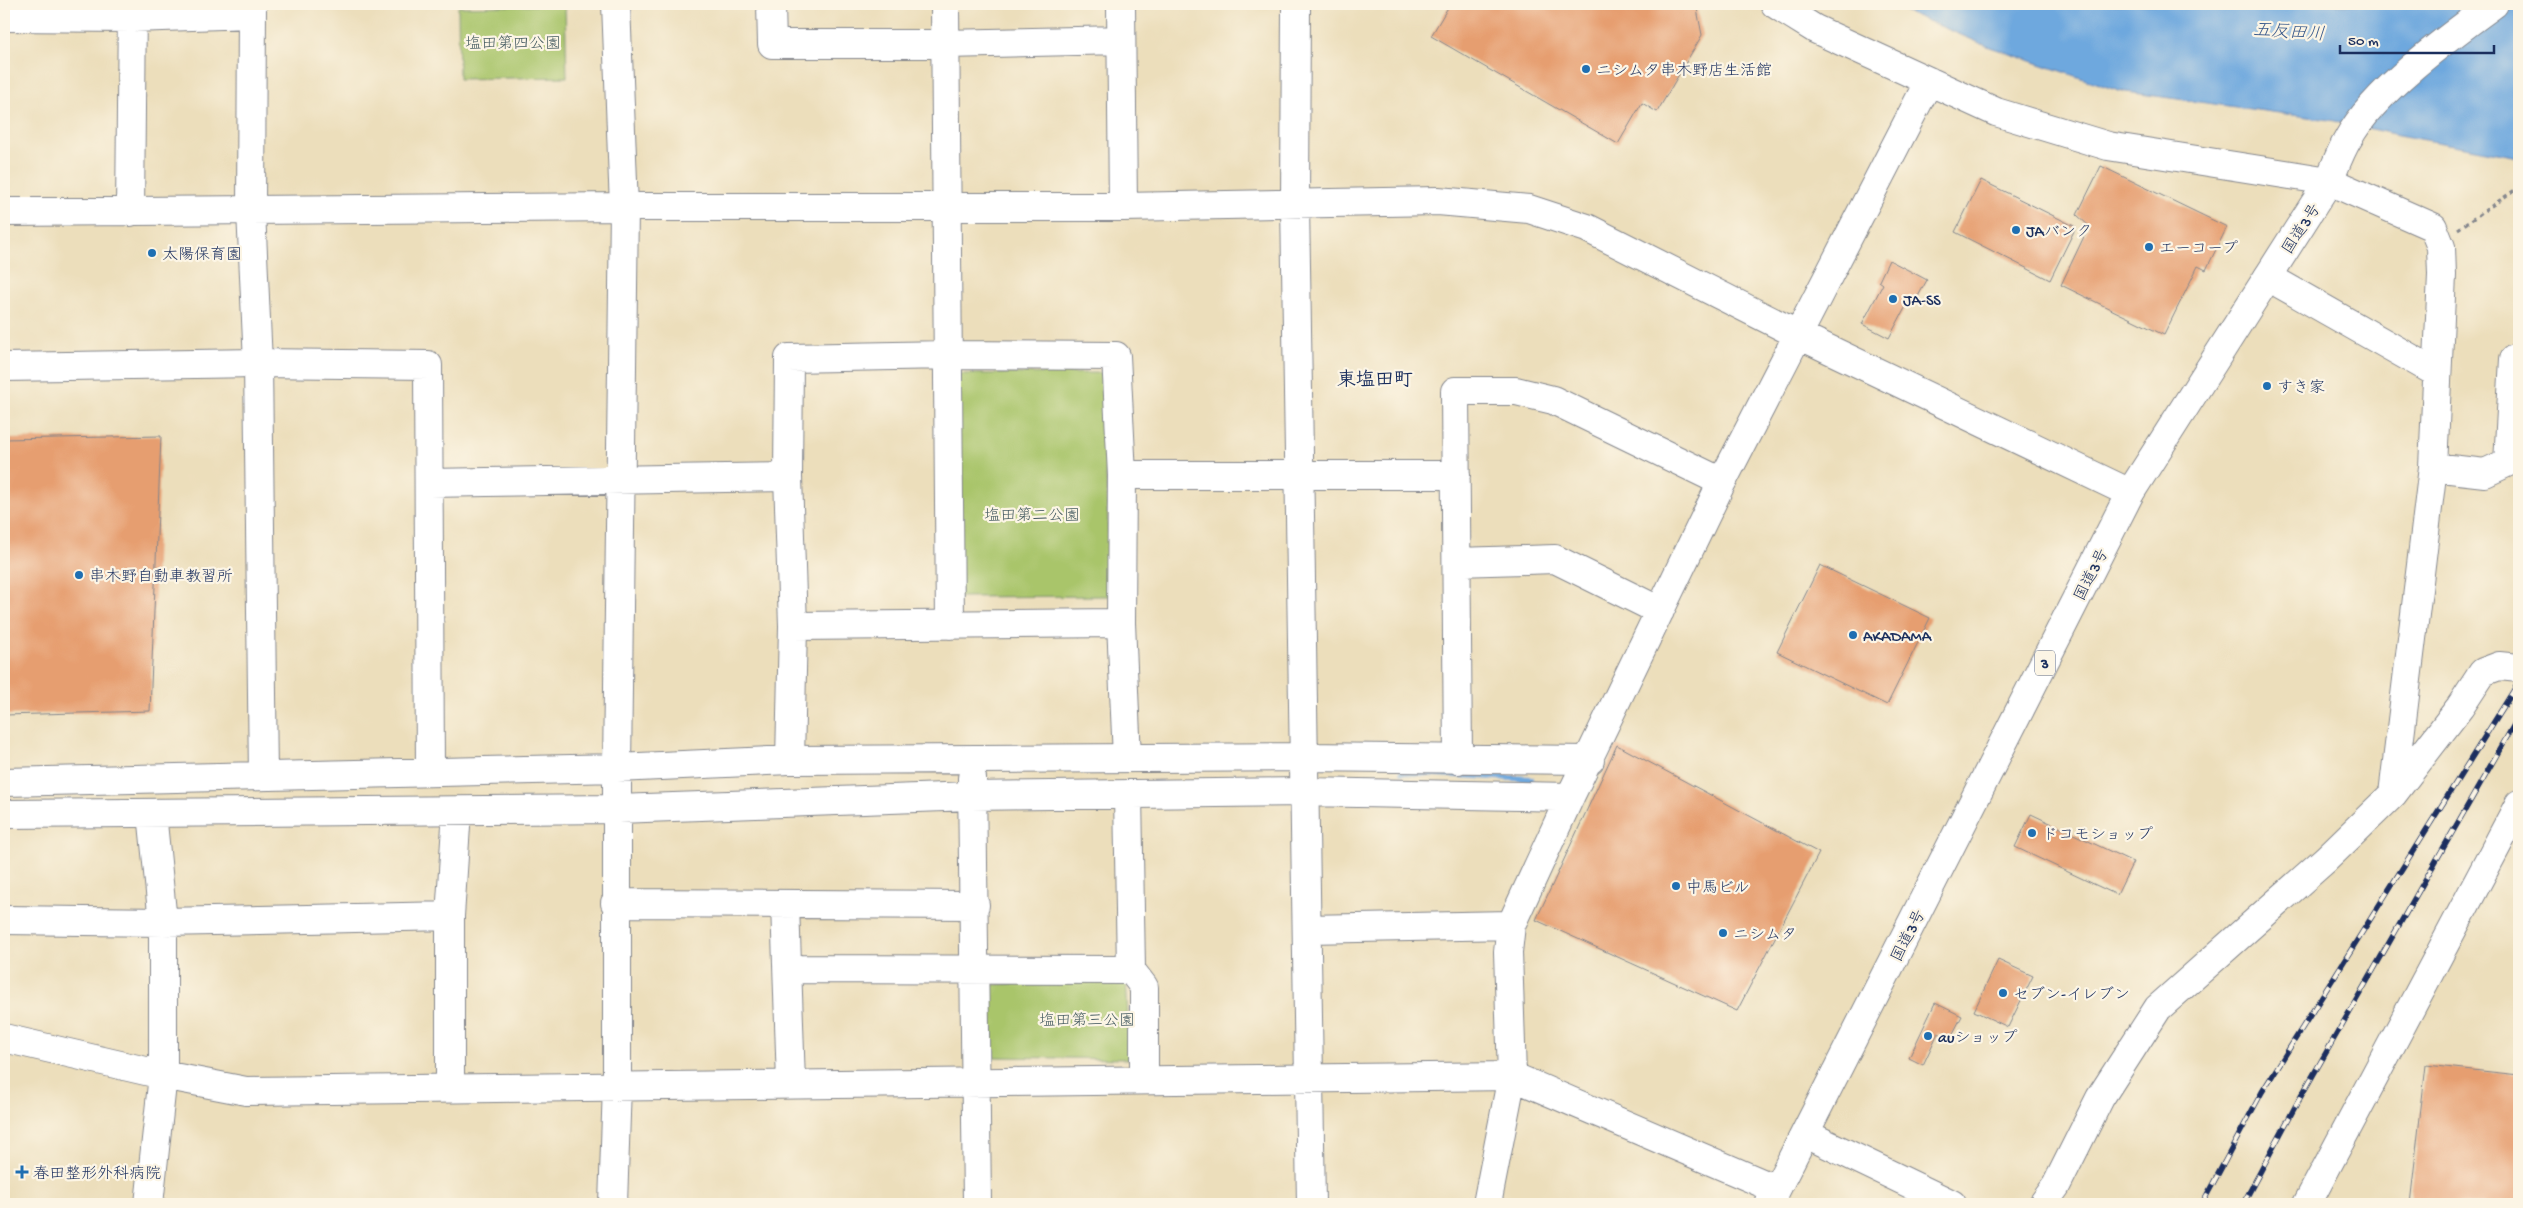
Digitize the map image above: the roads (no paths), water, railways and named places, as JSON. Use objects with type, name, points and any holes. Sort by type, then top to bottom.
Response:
[{"type":"main road","points":[[613,1204],[617,1085],[615,903],[618,809],[624,207],[616,4]]},
{"type":"main road","points":[[771,4],[772,44],[945,44],[1121,40]]},
{"type":"main road","points":[[945,4],[945,208],[950,625]]},
{"type":"main road","points":[[1121,4],[1123,207]]},
{"type":"main road","points":[[1296,4],[1295,204],[1311,1204]]},
{"type":"main road","points":[[1775,4],[1815,29],[1996,112],[2108,146],[2330,181],[2433,227],[2439,243],[2442,276],[2433,467],[2393,794]]},
{"type":"main road","name":"国道3号","points":[[1772,1196],[1806,1134],[2130,494],[2330,181],[2348,138],[2376,100],[2461,28],[2494,4]]},
{"type":"main road","points":[[4,17],[132,11],[252,9],[252,211],[258,363],[263,776]]},
{"type":"main road","points":[[130,212],[132,11]]},
{"type":"main road","points":[[1486,1204],[1512,1076],[1508,952],[1511,925],[1570,797],[1590,760],[1722,482],[1928,81]]},
{"type":"main road","points":[[4,212],[624,207],[1123,207],[1438,201],[1529,210],[1587,228],[1799,335],[2130,494]]},
{"type":"main road","points":[[2268,277],[2437,373]]},
{"type":"main road","points":[[790,760],[793,626],[788,477],[790,358],[947,355],[1116,356],[1122,475],[1121,623],[1127,758]]},
{"type":"main road","points":[[2433,467],[2485,473],[2514,460],[2514,358]]},
{"type":"main road","points":[[4,366],[258,363],[428,365],[430,772]]},
{"type":"main road","points":[[1458,760],[1455,391],[1516,391],[1553,400],[1722,482]]},
{"type":"main road","points":[[1122,475],[1456,475]]},
{"type":"main road","points":[[429,483],[788,477]]},
{"type":"main road","points":[[1457,562],[1555,559],[1660,611]]},
{"type":"main road","points":[[793,626],[1121,623]]},
{"type":"main road","points":[[2043,1204],[2056,1186],[2100,1098],[2158,1008],[2326,859],[2393,794],[2460,707],[2483,672],[2499,666],[2519,668]]},
{"type":"main road","points":[[4,782],[617,768],[790,760],[1304,757],[1590,760]]},
{"type":"main road","points":[[973,759],[971,796],[975,904],[977,1204]]},
{"type":"main road","points":[[4,814],[618,809],[971,796],[1305,792],[1570,797]]},
{"type":"main road","points":[[1128,794],[1131,970],[1144,987],[1144,1080]]},
{"type":"main road","points":[[2307,1204],[2519,804]]},
{"type":"main road","points":[[450,1087],[450,916],[457,811]]},
{"type":"main road","points":[[149,1204],[163,1075],[163,922],[152,812]]},
{"type":"main road","points":[[615,903],[975,904]]},
{"type":"main road","points":[[785,904],[792,1083]]},
{"type":"main road","points":[[4,920],[163,922],[450,916]]},
{"type":"main road","points":[[1307,929],[1511,925]]},
{"type":"main road","points":[[788,969],[1131,970]]},
{"type":"main road","points":[[4,1038],[163,1075],[246,1091],[617,1085],[1512,1076],[1772,1196]]},
{"type":"main road","points":[[1806,1134],[1952,1204]]},
{"type":"water","name":"五反田川","points":[[1888,4],[2519,4],[2519,157],[2398,135],[2330,120],[2119,91],[1987,46]]},
{"type":"waterway","points":[[1402,772],[1531,779]]},
{"type":"railway","points":[[2202,1204],[2262,1092],[2519,682]]},
{"type":"railway","points":[[2243,1204],[2296,1105],[2519,716]]},
{"type":"place","name":"ニシムタ串木野店生活館","points":[[1586,69]]},
{"type":"place","name":"JAバンク","points":[[2016,230]]},
{"type":"place","name":"エーコープ","points":[[2149,247]]},
{"type":"place","name":"太陽保育園","points":[[152,253]]},
{"type":"place","name":"JA-SS","points":[[1893,299]]},
{"type":"place","name":"すき家","points":[[2267,386]]},
{"type":"place","name":"串木野自動車教習所","points":[[79,575]]},
{"type":"place","name":"AKADAMA","points":[[1853,635]]},
{"type":"place","name":"ドコモショップ","points":[[2032,833]]},
{"type":"place","name":"中馬ビル","points":[[1676,886]]},
{"type":"place","name":"ニシムタ","points":[[1723,933]]},
{"type":"place","name":"セブン-イレブン","points":[[2003,993]]},
{"type":"place","name":"auショップ","points":[[1928,1036]]},
{"type":"place","name":"春田整形外科病院","points":[[22,1172]]},
{"type":"district","name":"東塩田町","points":[[1375,378]]},
{"type":"park label","name":"塩田第四公園","points":[[513,42]]},
{"type":"park label","name":"塩田第二公園","points":[[1032,514]]},
{"type":"park label","name":"塩田第三公園","points":[[1087,1019]]}]
